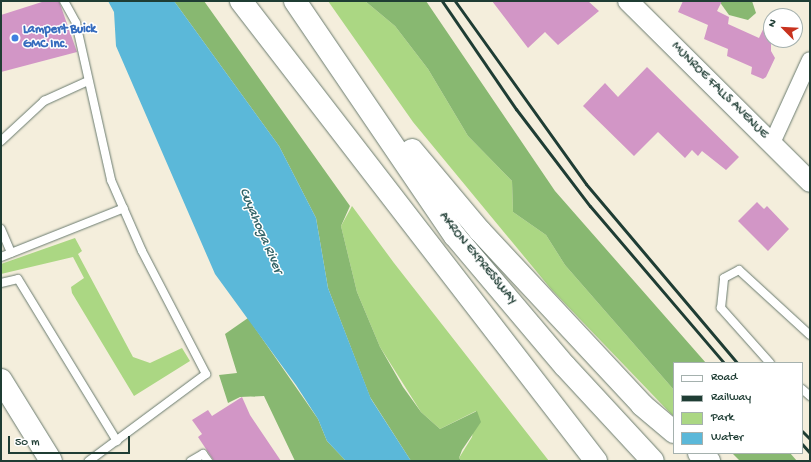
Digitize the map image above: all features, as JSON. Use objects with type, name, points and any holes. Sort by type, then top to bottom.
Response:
[{"type":"main road","points":[[241,1],[453,278],[596,461]]},
{"type":"main road","name":"AKRON EXPRESSWAY","points":[[295,1],[455,236],[565,366],[653,461]]},
{"type":"main road","points":[[338,64],[480,231],[642,405],[673,431]]},
{"type":"main road","points":[[453,278],[576,461]]},
{"type":"main road","points":[[1,380],[51,461]]},
{"type":"main road","points":[[700,454],[709,461]]},
{"type":"street","name":"MUNROE FALLS AVENUE","points":[[628,1],[810,182]]},
{"type":"street","points":[[772,144],[810,60]]},
{"type":"lane","points":[[64,1],[76,23],[111,180],[206,374],[90,461]]},
{"type":"lane","points":[[1,141],[44,101],[88,81]]},
{"type":"lane","points":[[1,257],[124,208]]},
{"type":"lane","points":[[1,229],[11,253]]},
{"type":"lane","points":[[769,362],[721,308],[724,278],[739,270],[810,335]]},
{"type":"lane","points":[[1,283],[18,279],[117,441]]},
{"type":"lane","points":[[192,461],[203,454],[208,461]]},
{"type":"green space","points":[[174,1],[204,1],[350,206],[341,226],[357,292],[380,347],[403,387],[421,412],[440,429],[477,411],[481,422],[462,450],[459,458],[462,461],[411,461],[370,397],[328,288],[316,218],[279,146]]},
{"type":"green space","points":[[328,1],[365,1],[395,26],[428,69],[468,136],[512,181],[513,212],[546,235],[565,265],[673,389],[673,416],[551,289],[413,122]]},
{"type":"green space","points":[[365,1],[426,1],[555,191],[705,362],[673,362],[673,389],[565,265],[546,235],[513,212],[512,181],[468,136],[428,69],[395,26]]},
{"type":"green space","points":[[719,1],[752,1],[756,13],[748,20],[729,15]]},
{"type":"green space","points":[[352,206],[394,263],[549,461],[462,461],[459,458],[472,437],[476,411],[440,429],[421,412],[380,347],[357,292],[341,226]]},
{"type":"green space","points":[[75,238],[82,251],[78,254],[133,357],[150,363],[182,348],[190,361],[134,396],[72,293],[71,287],[84,278],[73,257],[1,274],[1,264]]},
{"type":"green space","points":[[248,318],[318,419],[327,441],[346,461],[295,461],[264,396],[240,397],[228,403],[219,375],[237,373],[225,334]]},
{"type":"green space","points":[[733,454],[791,454],[797,461],[740,461]]},
{"type":"water","name":"Cuyahoga River","points":[[108,1],[174,1],[279,146],[316,218],[328,288],[371,399],[411,461],[346,461],[327,441],[318,419],[296,385],[215,274],[116,46],[114,12]]},
{"type":"building","name":"Lampert Buick GMC Inc.","points":[[45,1],[59,1],[77,52],[1,72],[1,15]]},
{"type":"building","points":[[492,1],[588,1],[599,11],[558,45],[545,32],[528,48]]},
{"type":"building","points":[[683,1],[722,1],[717,11],[729,17],[728,24],[759,38],[763,29],[763,48],[771,48],[775,58],[766,77],[763,79],[751,74],[752,67],[727,56],[728,49],[704,39],[708,25],[678,12]]},
{"type":"building","points":[[647,67],[739,157],[726,170],[702,151],[698,156],[692,150],[685,158],[658,132],[634,156],[583,106],[605,83],[618,97]]},
{"type":"building","points":[[757,202],[764,209],[767,206],[789,229],[768,251],[738,221]]},
{"type":"building","points":[[242,397],[250,415],[281,461],[214,461],[198,437],[202,434],[192,420],[208,410],[212,416]]},
{"type":"railway","points":[[442,1],[516,109],[590,206],[723,362]]},
{"type":"railway","points":[[455,1],[586,184],[736,362]]},
{"type":"railway","points":[[803,432],[810,439]]},
{"type":"railway","points":[[803,445],[810,453]]},
{"type":"place","name":"Lampert Buick GMC Inc.","points":[[15,38]]}]
